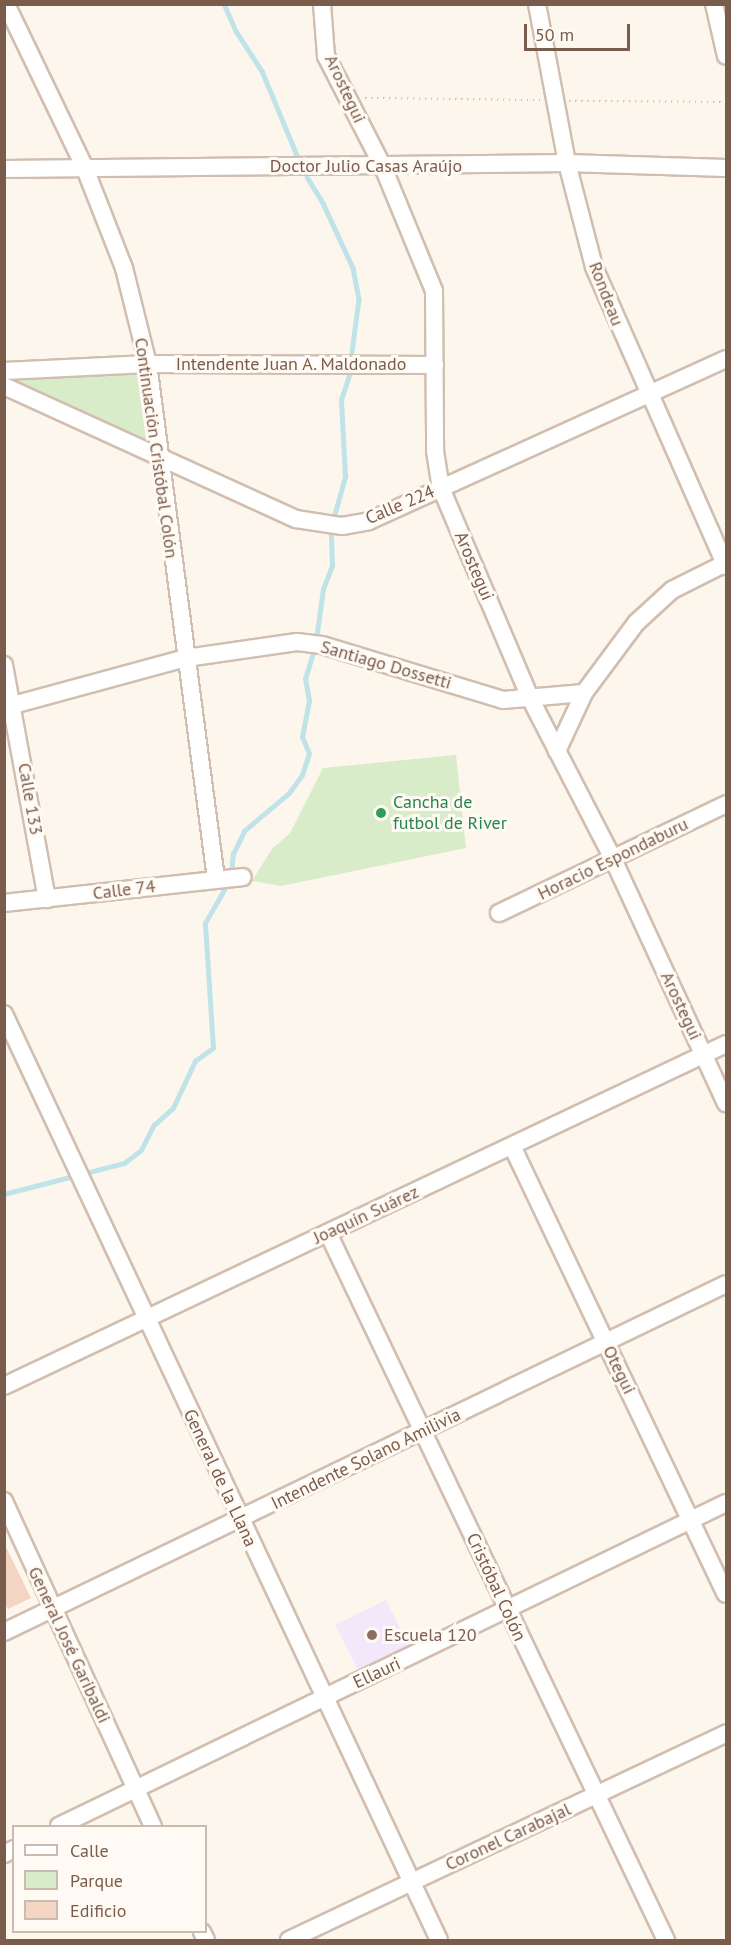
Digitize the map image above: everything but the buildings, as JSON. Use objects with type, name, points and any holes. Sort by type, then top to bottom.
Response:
[{"type":"street","name":"Continuación Cristóbal Colón","points":[[6,4],[84,166],[124,268],[148,364],[158,458],[186,658],[229,878]]},
{"type":"street","name":"Arostegui","points":[[322,4],[326,56],[383,167],[434,291],[435,451],[441,488],[531,699],[613,859],[726,1103]]},
{"type":"street","name":"Rondeau","points":[[537,4],[567,163],[594,267],[726,564]]},
{"type":"street","points":[[714,4],[726,56]]},
{"type":"street","name":"Doctor Julio Casas Araújo","points":[[4,170],[84,166],[383,167],[567,163],[726,168]]},
{"type":"street","name":"Calle 224","points":[[4,386],[296,519],[320,525],[342,526],[369,521],[726,359]]},
{"type":"street","name":"Intendente Juan A. Maldonado","points":[[4,371],[148,364],[435,365]]},
{"type":"street","points":[[557,751],[584,693],[636,623],[672,590],[726,564]]},
{"type":"street","name":"Santiago Dossetti","points":[[13,705],[186,658],[274,643],[313,644],[503,700],[584,693]]},
{"type":"street","name":"Calle 133","points":[[4,665],[47,899]]},
{"type":"street","name":"Horacio Espondaburu","points":[[499,913],[726,804]]},
{"type":"street","name":"Calle 74","points":[[4,903],[229,878]]},
{"type":"street","name":"General de la Llana","points":[[4,1014],[145,1319],[326,1697],[439,1941]]},
{"type":"street","name":"Joaquín Suárez","points":[[4,1386],[726,1044]]},
{"type":"street","name":"Otegui","points":[[512,1146],[726,1594]]},
{"type":"street","name":"Cristóbal Colón","points":[[328,1233],[666,1941]]},
{"type":"street","name":"Intendente Solano Amilivia","points":[[4,1632],[240,1521],[726,1284]]},
{"type":"street","name":"General José Garibaldi","points":[[4,1502],[152,1825]]},
{"type":"street","name":"Ellauri","points":[[63,1825],[726,1503]]},
{"type":"street","name":"Coronel Carabajal","points":[[289,1941],[726,1733]]},
{"type":"path","points":[[348,98],[726,102]]},
{"type":"shaded area","name":"Escuela 120","points":[[386,1600],[408,1645],[358,1670],[335,1625]]},
{"type":"green space","points":[[143,371],[150,442],[7,379]]},
{"type":"green space","name":"Cancha de futbol de River","points":[[456,755],[466,848],[281,886],[252,881],[272,849],[290,833],[323,768]]},
{"type":"waterway","points":[[224,4],[236,31],[262,71],[299,160]]},
{"type":"waterway","points":[[307,177],[323,203],[353,268],[359,299],[351,360]]},
{"type":"waterway","points":[[334,516],[345,477],[341,400],[349,375]]},
{"type":"waterway","points":[[316,640],[323,589],[332,566],[331,530]]},
{"type":"waterway","points":[[231,875],[233,854],[244,831],[289,793],[302,775],[309,754],[302,737],[309,701],[305,679],[314,649]]},
{"type":"waterway","points":[[4,1194],[124,1163],[141,1150],[154,1125],[173,1108],[195,1061],[213,1048],[205,923],[228,883]]},
{"type":"place","name":"Cancha de futbol de River","points":[[381,813]]},
{"type":"place","name":"Escuela 120","points":[[372,1635]]}]
